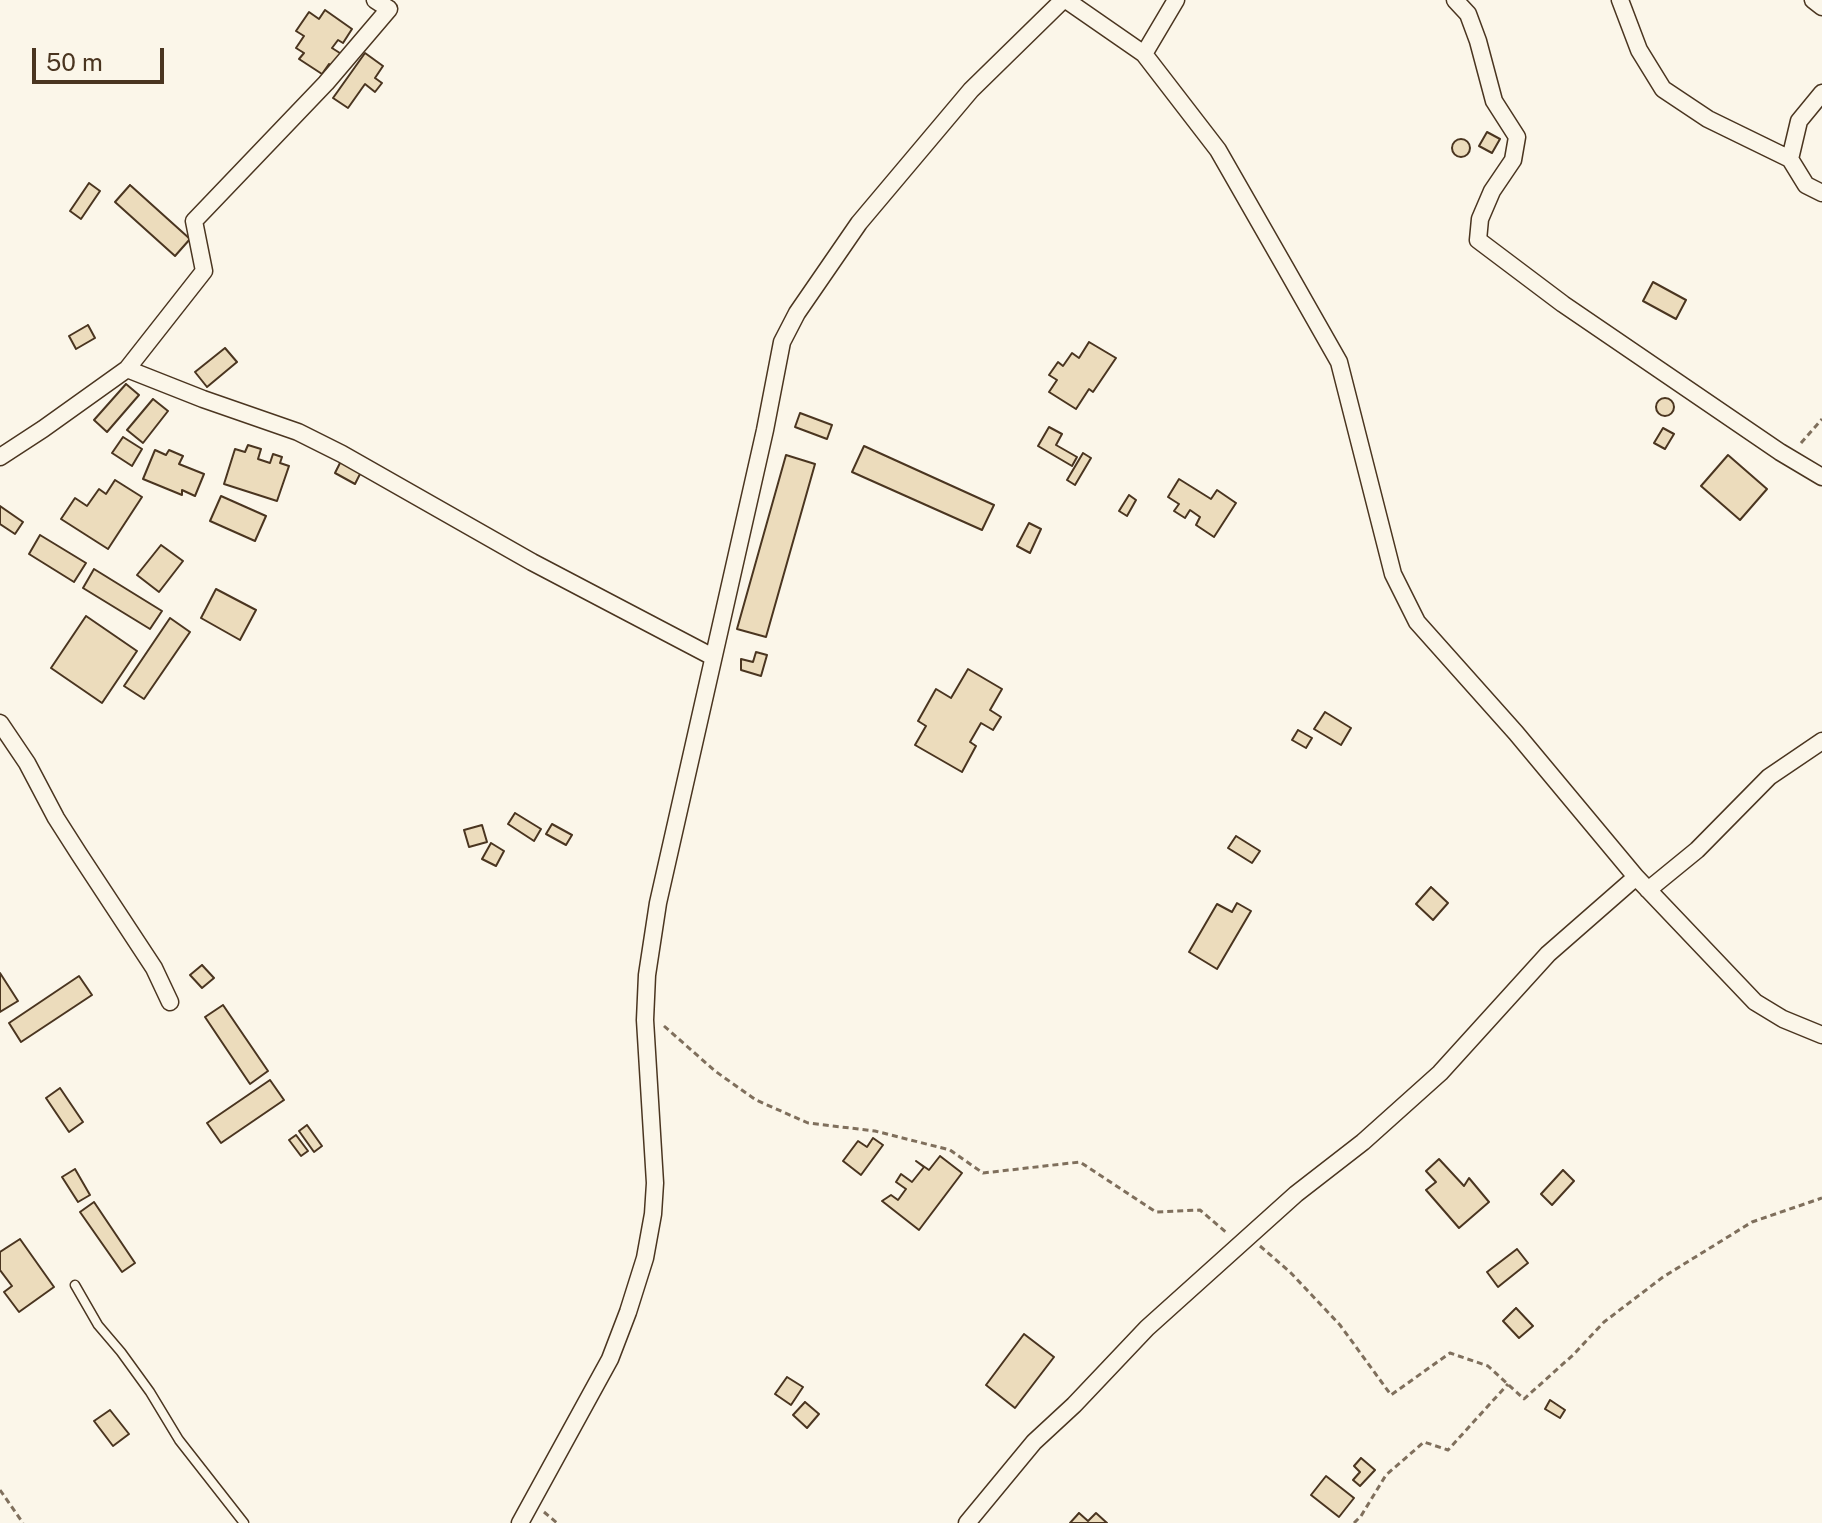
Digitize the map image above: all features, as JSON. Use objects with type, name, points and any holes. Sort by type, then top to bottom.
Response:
[{"type":"street","points":[[0,457],[127,369],[204,271],[194,221],[326,83],[389,9],[375,0]]},
{"type":"street","points":[[520,1523],[610,1359],[645,1258],[655,1183],[647,975],[658,903],[782,342],[797,313],[859,223],[971,90],[1064,0],[1144,54],[1218,150],[1339,362],[1393,574],[1417,622],[1516,733],[1642,884],[1755,1002],[1783,1019],[1822,1035]]},
{"type":"street","points":[[1144,54],[1176,0]]},
{"type":"street","points":[[1455,0],[1468,14],[1494,101],[1517,137],[1513,160],[1492,191],[1480,219],[1478,240],[1563,304],[1780,452],[1822,477]]},
{"type":"street","points":[[1620,0],[1639,50],[1663,89],[1708,119],[1790,159],[1806,185],[1822,193]]},
{"type":"street","points":[[1813,0],[1822,7]]},
{"type":"street","points":[[1790,159],[1799,121],[1822,93]]},
{"type":"street","points":[[127,369],[298,432],[532,562],[713,657]]},
{"type":"street","points":[[0,723],[27,763],[56,818],[154,968],[170,1002]]},
{"type":"street","points":[[967,1523],[1034,1442],[1147,1328],[1296,1194],[1363,1142],[1440,1073],[1548,954],[1642,884],[1697,850],[1769,777],[1822,741]]},
{"type":"lane","points":[[75,1285],[98,1325],[150,1392],[179,1440],[244,1523]]},
{"type":"path","points":[[1780,452],[1801,443],[1822,419]]},
{"type":"path","points":[[646,1010],[725,1078],[756,1100],[808,1123],[875,1131],[950,1150],[983,1173],[1080,1162],[1156,1212],[1200,1210],[1290,1272],[1340,1325],[1391,1395],[1450,1353],[1488,1366],[1524,1399],[1604,1322],[1663,1277],[1752,1222],[1822,1198]]},
{"type":"path","points":[[1354,1523],[1386,1475],[1424,1442],[1448,1450],[1508,1384]]},
{"type":"path","points":[[0,1490],[23,1523]]},
{"type":"building","points":[[325,10],[352,29],[343,43],[338,40],[332,48],[343,55],[334,69],[329,64],[322,74],[299,59],[304,53],[296,48],[304,36],[296,31],[309,12],[319,19]]},
{"type":"building","points":[[365,53],[383,66],[375,78],[382,83],[375,92],[365,84],[348,108],[333,98]]},
{"type":"building","points":[[1487,132],[1500,139],[1492,153],[1479,146]]},
{"type":"building","points":[[1461,139],[1470,148],[1461,157],[1452,148]]},
{"type":"building","points":[[89,183],[100,191],[81,219],[70,211]]},
{"type":"building","points":[[130,185],[190,239],[175,256],[115,202]]},
{"type":"building","points":[[1653,282],[1686,300],[1676,319],[1643,301]]},
{"type":"building","points":[[88,325],[95,338],[76,349],[69,336]]},
{"type":"building","points":[[1089,342],[1116,358],[1093,392],[1089,389],[1076,409],[1049,392],[1057,380],[1049,375],[1058,362],[1063,366],[1072,353],[1079,358]]},
{"type":"building","points":[[225,348],[237,362],[207,387],[195,372]]},
{"type":"building","points":[[126,384],[139,395],[107,432],[94,420]]},
{"type":"building","points":[[1665,398],[1674,407],[1665,416],[1656,407]]},
{"type":"building","points":[[153,399],[168,411],[143,443],[127,430]]},
{"type":"building","points":[[800,413],[832,425],[827,439],[795,427]]},
{"type":"building","points":[[1049,427],[1062,434],[1056,445],[1077,457],[1072,466],[1038,446]]},
{"type":"building","points":[[1663,428],[1674,434],[1665,449],[1654,443]]},
{"type":"building","points":[[123,437],[142,449],[132,466],[112,453]]},
{"type":"building","points":[[248,445],[261,449],[258,459],[270,463],[273,454],[282,457],[280,463],[289,466],[277,501],[224,484],[235,449],[245,452]]},
{"type":"building","points":[[864,446],[994,505],[982,530],[852,472]]},
{"type":"building","points":[[155,450],[166,455],[169,450],[183,456],[179,464],[204,474],[195,496],[182,490],[182,495],[143,479]]},
{"type":"building","points":[[1083,453],[1091,458],[1075,485],[1067,480]]},
{"type":"building","points":[[786,455],[815,464],[766,637],[737,629]]},
{"type":"building","points":[[1728,455],[1767,489],[1740,520],[1701,486]]},
{"type":"building","points":[[341,461],[361,472],[355,484],[335,473]]},
{"type":"building","points":[[1179,479],[1211,499],[1217,490],[1236,503],[1214,537],[1196,525],[1200,517],[1190,510],[1185,518],[1174,511],[1179,504],[1168,497]]},
{"type":"building","points":[[115,480],[142,497],[108,549],[61,519],[75,498],[87,506],[99,489],[106,494]]},
{"type":"building","points":[[1129,495],[1136,500],[1127,516],[1119,511]]},
{"type":"building","points":[[221,496],[266,516],[255,541],[210,521]]},
{"type":"building","points":[[0,506],[23,522],[15,534],[0,524]]},
{"type":"building","points":[[1029,523],[1041,529],[1030,553],[1017,546]]},
{"type":"building","points":[[40,535],[86,563],[74,582],[29,554]]},
{"type":"building","points":[[161,545],[183,561],[159,592],[137,575]]},
{"type":"building","points":[[94,569],[162,611],[150,629],[83,588]]},
{"type":"building","points":[[216,589],[256,610],[240,640],[201,618]]},
{"type":"building","points":[[86,616],[137,651],[102,703],[51,668]]},
{"type":"building","points":[[170,618],[190,632],[144,699],[124,686]]},
{"type":"building","points":[[756,652],[767,655],[761,676],[741,670],[741,659],[753,662]]},
{"type":"building","points":[[968,669],[1002,689],[990,710],[1001,717],[993,730],[981,723],[970,742],[976,746],[962,772],[915,745],[926,726],[918,721],[936,689],[951,698]]},
{"type":"building","points":[[1325,712],[1351,728],[1341,745],[1314,729]]},
{"type":"building","points":[[1298,730],[1312,738],[1306,748],[1292,740]]},
{"type":"building","points":[[515,813],[541,829],[534,841],[508,824]]},
{"type":"building","points":[[552,824],[572,835],[566,845],[546,834]]},
{"type":"building","points":[[482,825],[487,842],[469,847],[464,830]]},
{"type":"building","points":[[1236,836],[1260,851],[1252,863],[1228,848]]},
{"type":"building","points":[[491,843],[504,851],[496,866],[482,859]]},
{"type":"building","points":[[1431,887],[1448,903],[1433,920],[1416,904]]},
{"type":"building","points":[[1237,903],[1251,911],[1217,969],[1189,952],[1217,904],[1232,912]]},
{"type":"building","points":[[202,965],[214,978],[202,988],[190,975]]},
{"type":"building","points":[[0,973],[18,1001],[0,1012]]},
{"type":"building","points":[[79,976],[92,995],[21,1042],[9,1023]]},
{"type":"building","points":[[223,1005],[268,1071],[250,1084],[205,1017]]},
{"type":"building","points":[[270,1080],[284,1100],[221,1143],[207,1123]]},
{"type":"building","points":[[60,1088],[83,1122],[69,1132],[46,1098]]},
{"type":"building","points":[[307,1125],[322,1146],[314,1152],[299,1131]]},
{"type":"building","points":[[296,1135],[308,1151],[301,1156],[289,1140]]},
{"type":"building","points":[[873,1138],[883,1145],[861,1175],[843,1161],[858,1141],[867,1147]]},
{"type":"building","points":[[940,1156],[962,1173],[919,1230],[882,1201],[891,1195],[898,1200],[906,1189],[896,1182],[901,1174],[912,1182],[924,1167],[916,1161],[929,1170]]},
{"type":"building","points":[[1439,1159],[1464,1186],[1469,1178],[1489,1202],[1459,1228],[1426,1190],[1436,1182],[1426,1171]]},
{"type":"building","points":[[75,1169],[90,1195],[78,1202],[62,1177]]},
{"type":"building","points":[[1563,1170],[1574,1181],[1552,1205],[1541,1194]]},
{"type":"building","points":[[94,1202],[135,1263],[122,1272],[80,1212]]},
{"type":"building","points":[[20,1239],[54,1287],[19,1312],[4,1292],[12,1286],[0,1270],[0,1252]]},
{"type":"building","points":[[1517,1249],[1528,1263],[1498,1287],[1487,1272]]},
{"type":"building","points":[[1516,1308],[1533,1326],[1519,1338],[1503,1321]]},
{"type":"building","points":[[1024,1334],[1054,1357],[1015,1408],[986,1385]]},
{"type":"building","points":[[787,1377],[803,1387],[791,1405],[775,1394]]},
{"type":"building","points":[[1550,1400],[1565,1410],[1560,1418],[1545,1409]]},
{"type":"building","points":[[805,1402],[819,1414],[807,1428],[793,1415]]},
{"type":"building","points":[[110,1410],[129,1434],[113,1446],[94,1421]]},
{"type":"building","points":[[1361,1458],[1375,1470],[1360,1486],[1353,1480],[1360,1472],[1354,1466]]},
{"type":"building","points":[[1326,1476],[1354,1498],[1339,1517],[1311,1495]]},
{"type":"building","points":[[1079,1513],[1088,1521],[1096,1513],[1107,1523],[1070,1523]]}]
